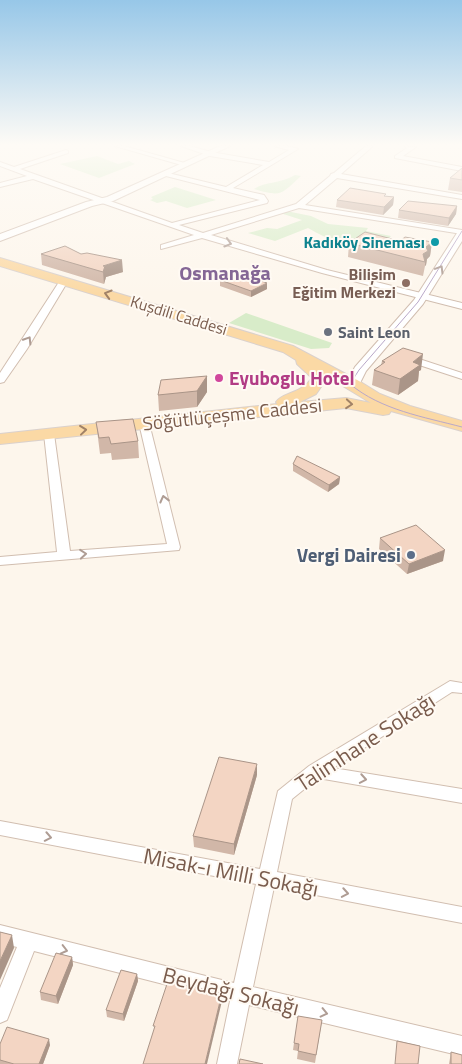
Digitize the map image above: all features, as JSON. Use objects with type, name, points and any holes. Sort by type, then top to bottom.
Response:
[{"type":"main road","name":"Kuşdili Caddesi","points":[[0,262],[288,349],[353,384]]},
{"type":"main road","points":[[258,410],[296,398],[316,385],[320,376],[288,349]]},
{"type":"main road","name":"Söğütlüçeşme Caddesi","points":[[353,384],[360,391],[406,410],[462,427]]},
{"type":"main road","name":"Söğütlüçeşme Caddesi","points":[[0,439],[258,410],[346,404],[462,427]]},
{"type":"street","points":[[84,196],[200,235],[312,268],[462,306]]},
{"type":"street","points":[[0,239],[98,201],[117,196]]},
{"type":"street","points":[[172,225],[264,202],[261,197],[254,196]]},
{"type":"street","points":[[164,247],[299,206],[311,196]]},
{"type":"street","points":[[299,206],[461,237],[423,297],[360,370],[353,384]]},
{"type":"street","points":[[0,380],[22,349],[64,281]]},
{"type":"street","points":[[401,356],[462,376]]},
{"type":"street","points":[[0,561],[174,547],[144,423]]},
{"type":"street","points":[[49,434],[64,556]]},
{"type":"street","name":"Talimhane Sokağı","points":[[227,1064],[284,796],[315,770],[456,687]]},
{"type":"street","points":[[315,770],[462,796]]},
{"type":"street","name":"Misak-ı Milli Sokağı","points":[[0,828],[462,915]]},
{"type":"street","name":"Beydağı Sokağı","points":[[0,934],[241,994],[462,1046]]},
{"type":"street","points":[[0,1013],[29,941]]},
{"type":"green space","points":[[202,196],[216,200],[187,208],[166,201],[157,203],[150,200],[153,199],[151,197]]},
{"type":"green space","points":[[286,211],[311,216],[328,224],[368,228],[366,231],[391,236],[384,243],[353,244],[328,238],[308,228],[275,241],[248,233],[267,228],[277,229],[302,220],[277,212]]},
{"type":"green space","points":[[246,313],[332,343],[329,348],[311,349],[229,323]]},
{"type":"building","points":[[342,196],[394,197],[384,207],[337,200]]},
{"type":"building","points":[[408,201],[457,206],[449,218],[399,210]]},
{"type":"building","points":[[365,232],[400,241],[405,237],[432,242],[426,247],[428,251],[423,254],[425,262],[349,243]]},
{"type":"building","points":[[65,246],[81,254],[87,253],[122,260],[103,266],[105,266],[103,272],[41,254]]},
{"type":"building","points":[[236,272],[267,283],[251,291],[220,280]]},
{"type":"building","points":[[403,348],[423,354],[413,362],[420,365],[400,379],[374,370],[385,362],[382,361]]},
{"type":"building","points":[[207,376],[197,391],[158,395],[161,380]]},
{"type":"building","points":[[133,419],[138,441],[111,444],[109,437],[99,438],[96,422]]},
{"type":"building","points":[[297,456],[340,477],[329,485],[293,464]]},
{"type":"building","points":[[416,525],[445,550],[409,564],[380,538]]},
{"type":"building","points":[[219,757],[257,764],[234,844],[193,836]]},
{"type":"building","points":[[0,932],[12,935],[0,961]]},
{"type":"building","points":[[56,953],[72,957],[56,996],[40,992]]},
{"type":"building","points":[[121,970],[137,974],[123,1014],[106,1010]]},
{"type":"building","points":[[168,981],[222,993],[205,1064],[143,1064]]},
{"type":"building","points":[[298,1016],[322,1020],[316,1055],[298,1051],[299,1044],[294,1043]]},
{"type":"building","points":[[7,1027],[49,1039],[39,1064],[14,1064],[0,1060],[0,1044]]},
{"type":"building","points":[[397,1041],[420,1046],[418,1064],[395,1064]]},
{"type":"building","points":[[451,1052],[462,1055],[462,1064],[451,1064]]},
{"type":"building","points":[[240,1059],[263,1064],[239,1064]]},
{"type":"tram line","points":[[462,231],[418,302],[359,370],[350,384],[375,400],[403,412],[462,427]]},
{"type":"place","name":"Kadıköy Sineması","points":[[435,242]]},
{"type":"place","name":"Bilişim Eğitim Merkezi","points":[[406,283]]},
{"type":"place","name":"Saint Leon","points":[[328,332]]},
{"type":"place","name":"Eyuboglu Hotel","points":[[219,378]]},
{"type":"place","name":"Vergi Dairesi","points":[[411,555]]},
{"type":"district","name":"Osmanağa","points":[[225,273]]}]
